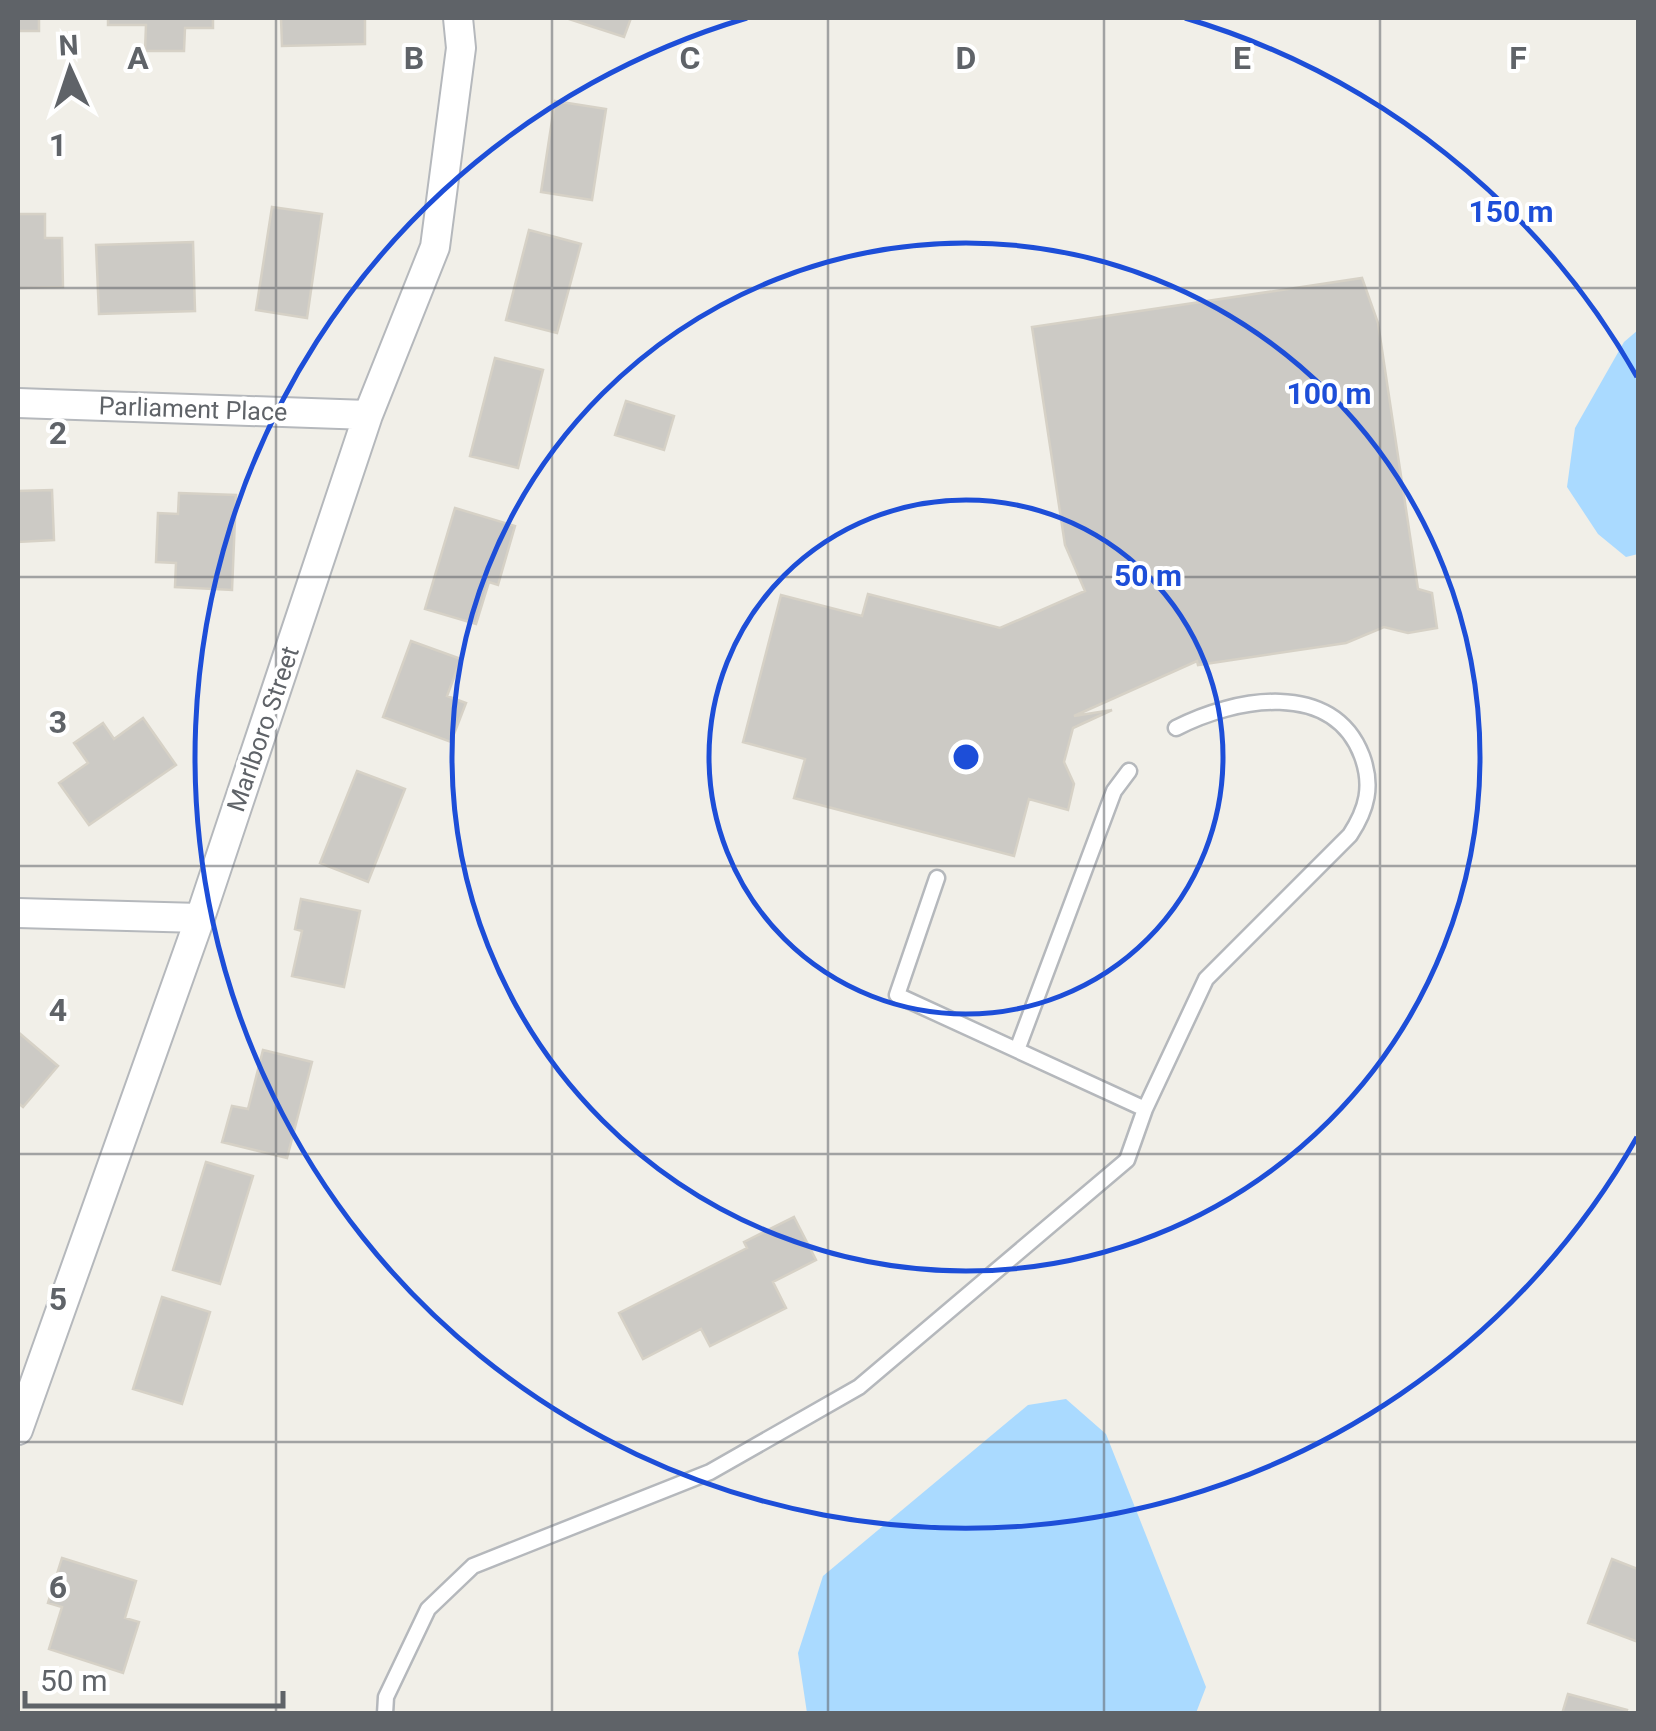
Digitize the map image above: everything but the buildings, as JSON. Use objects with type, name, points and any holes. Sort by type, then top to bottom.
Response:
[{"type":"street","name":"Marlboro Street","points":[[18,1430],[28,1376],[200,918],[368,415],[435,247],[461,48],[458,18]]},
{"type":"street","name":"Parliament Place","points":[[18,403],[368,415]]},
{"type":"street","points":[[18,913],[200,918]]},
{"type":"lane","points":[[385,1714],[386,1697],[428,1609],[473,1566],[710,1472],[859,1388],[1126,1160],[1206,979],[1350,834],[1368,807],[1367,769],[1354,736],[1330,711],[1283,702],[1214,708],[1176,728]]},
{"type":"lane","points":[[1017,1050],[1114,791],[1129,771]]},
{"type":"lane","points":[[937,878],[898,995],[1146,1109]]},
{"type":"water","points":[[1638,330],[1638,554],[1626,557],[1598,534],[1567,487],[1575,428],[1624,342]]},
{"type":"water","points":[[1066,1399],[1106,1434],[1206,1687],[1196,1713],[807,1713],[798,1653],[823,1576],[1028,1405]]}]
